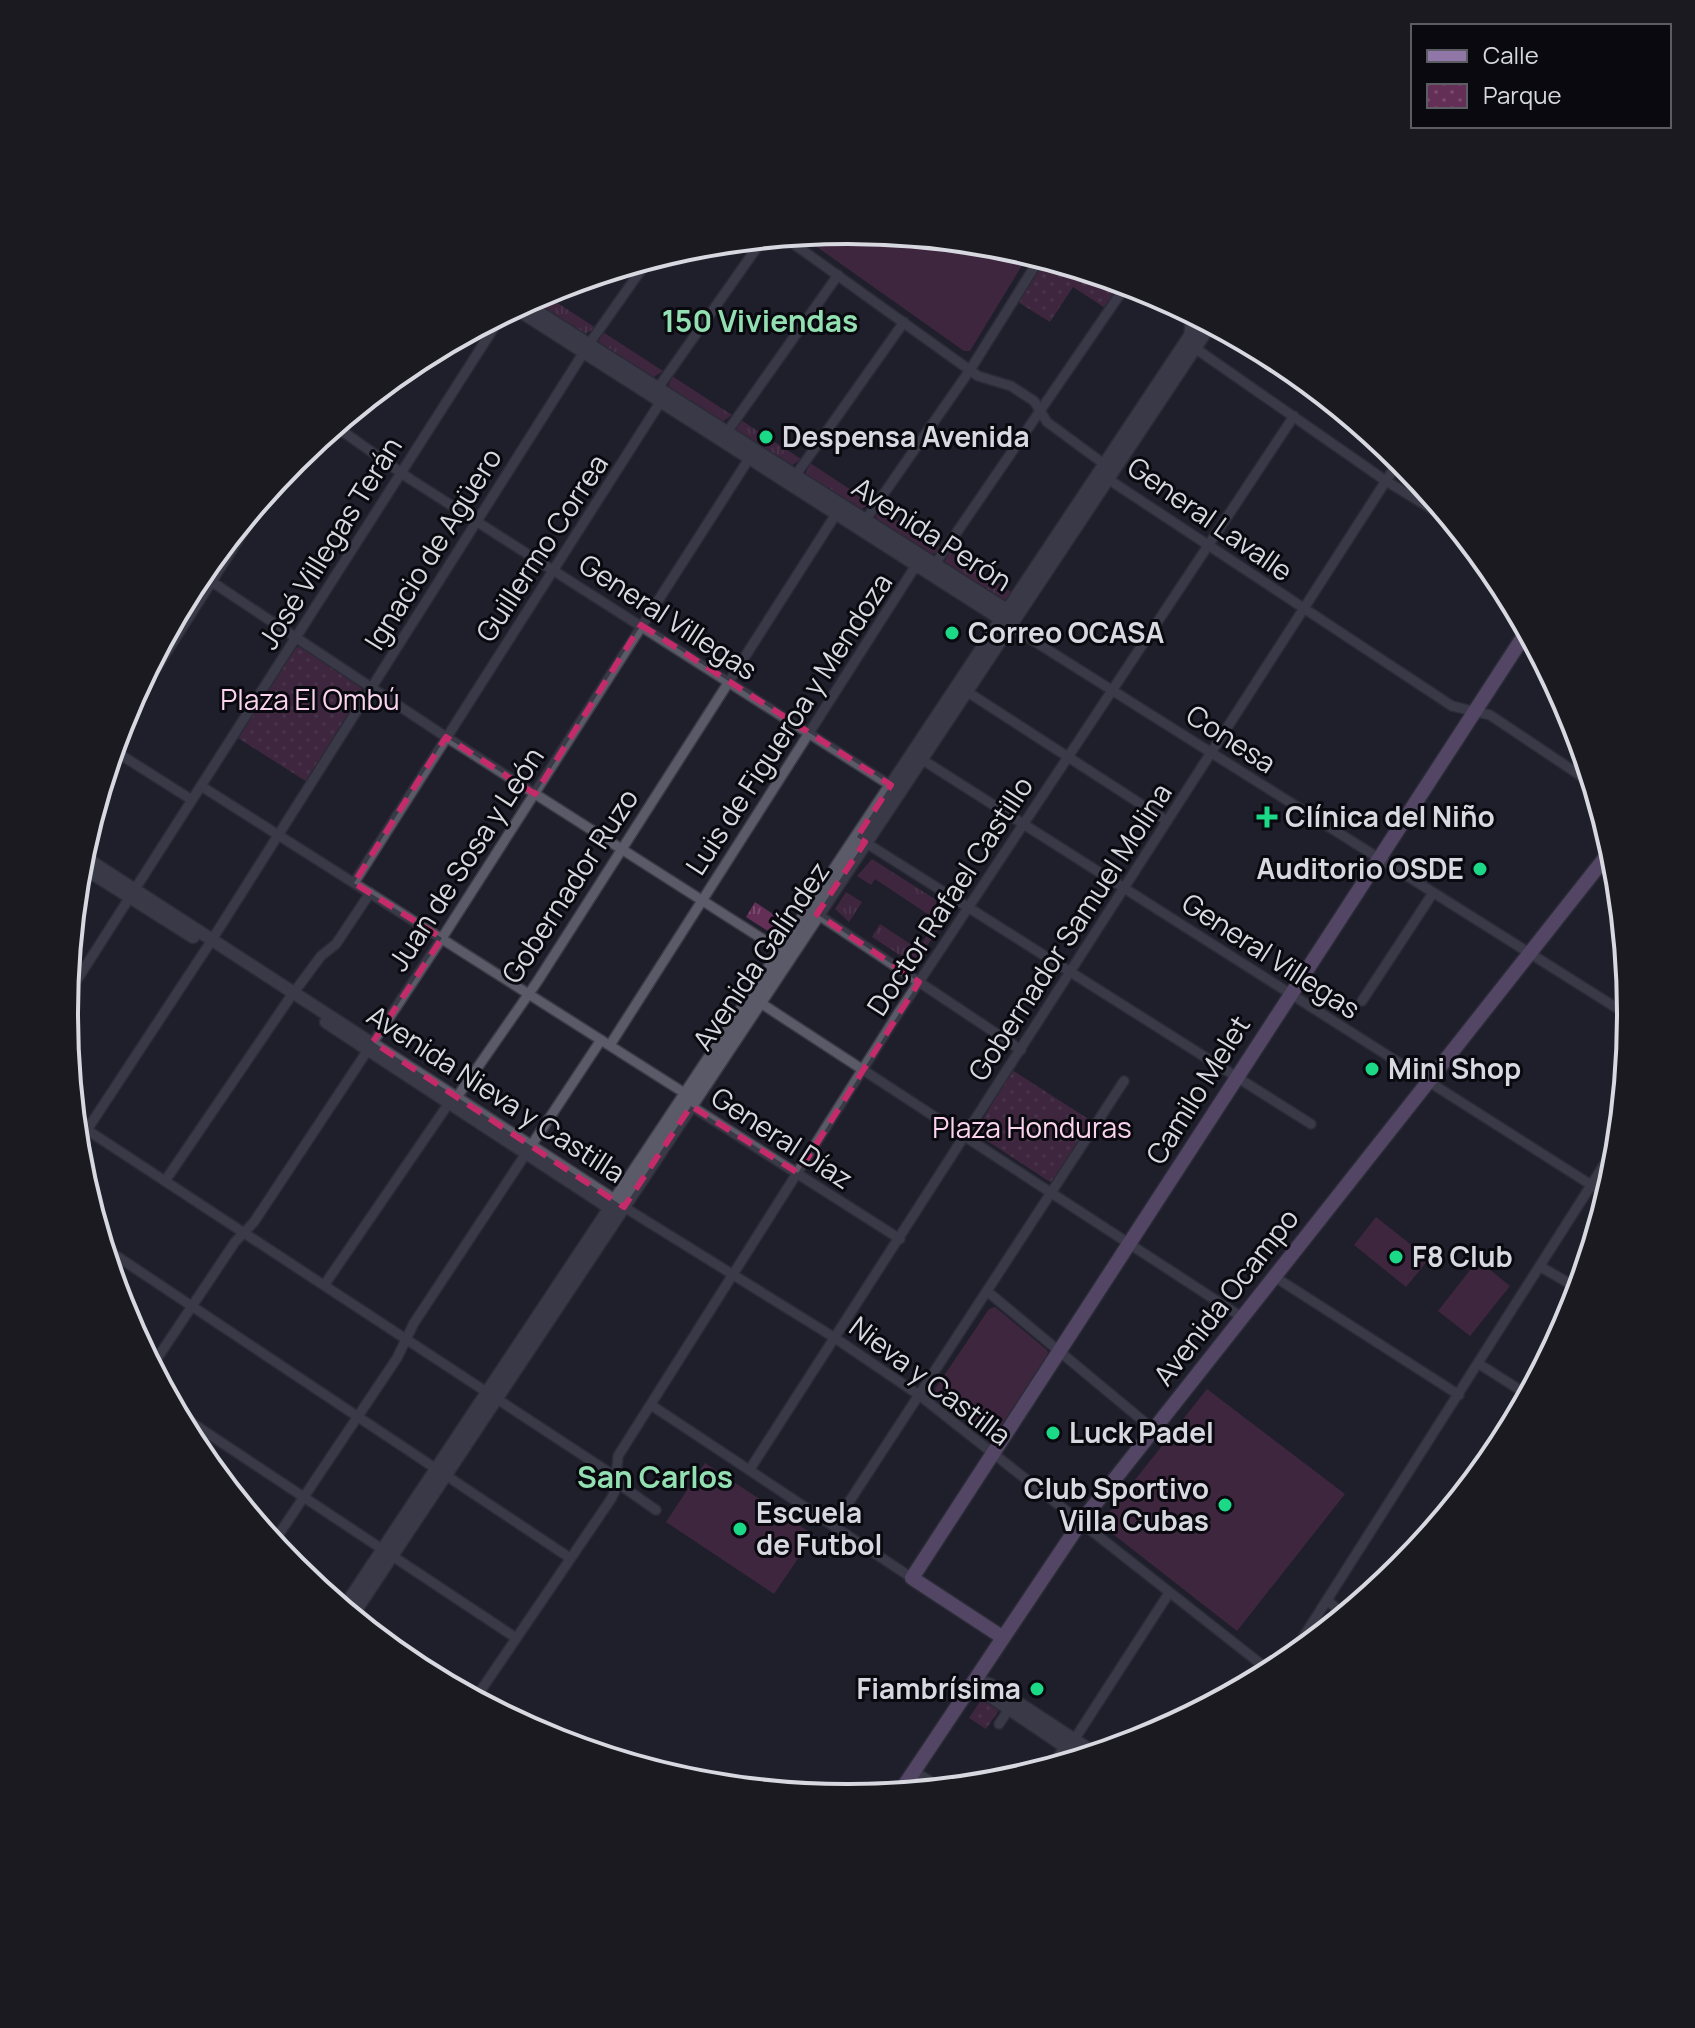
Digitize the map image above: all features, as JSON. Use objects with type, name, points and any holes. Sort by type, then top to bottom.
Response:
[{"type":"main road","name":"Avenida Perón","points":[[535,311],[659,395],[1006,618]]},
{"type":"main road","name":"Avenida Perón","points":[[527,315],[587,348]]},
{"type":"main road","name":"Avenida Galíndez","points":[[917,756],[966,691],[1006,618],[1108,479],[1197,329]]},
{"type":"main road","name":"Avenida Galíndez","points":[[357,1607],[388,1553],[917,756],[1104,464],[1190,345],[1203,332]]},
{"type":"main road","name":"Avenida Perón","points":[[659,395],[727,432],[752,454],[795,476],[839,509]]},
{"type":"main road","name":"Camilo Melet","points":[[912,1578],[1520,641]]},
{"type":"main road","name":"Avenida Galíndez","points":[[688,1100],[759,1002],[786,953],[817,914],[861,840]]},
{"type":"main road","name":"Avenida Ocampo","points":[[907,1781],[1080,1523],[1602,862]]},
{"type":"main road","name":"Avenida Nieva y Castilla","points":[[93,864],[132,894]]},
{"type":"main road","name":"Avenida Nieva y Castilla","points":[[92,872],[209,942],[617,1205]]},
{"type":"main road","name":"Avenida Galíndez","points":[[350,1601],[388,1553]]},
{"type":"main road","points":[[912,1578],[1002,1637]]},
{"type":"main road","points":[[975,1680],[991,1685],[1074,1749]]},
{"type":"main road","points":[[975,1680],[987,1694],[1009,1709],[1080,1747]]},
{"type":"street","name":"General Lavalle","points":[[797,246],[970,370],[1011,386],[1034,401],[1047,422],[1104,464],[1108,479],[1208,547],[1452,706],[1476,710],[1503,723],[1578,774]]},
{"type":"street","name":"Guillermo Correa","points":[[354,883],[554,570],[659,395],[756,250]]},
{"type":"street","points":[[862,524],[970,370],[1034,268]]},
{"type":"street","name":"Ignacio de Agüero","points":[[87,1129],[587,348],[638,274]]},
{"type":"street","points":[[727,432],[838,275]]},
{"type":"street","name":"Luis de Figueroa y Mendoza","points":[[280,1533],[530,1150],[702,901],[913,570],[929,566],[1041,413],[1120,295]]},
{"type":"street","points":[[795,476],[904,322]]},
{"type":"street","points":[[1192,326],[1190,345],[1422,503]]},
{"type":"street","name":"José Villegas Terán","points":[[80,976],[491,333]]},
{"type":"street","name":"Doctor Rafael Castillo","points":[[618,1456],[919,982],[1294,416]]},
{"type":"street","name":"General Villegas","points":[[344,432],[477,521],[895,788]]},
{"type":"street","name":"Juan de Sosa y León","points":[[158,1356],[371,1046],[752,454]]},
{"type":"street","name":"Gobernador Samuel Molina","points":[[750,1469],[1393,471]]},
{"type":"street","name":"Gobernador Ruzo","points":[[325,1284],[528,993],[839,509]]},
{"type":"street","points":[[179,632],[215,577]]},
{"type":"street","points":[[212,581],[446,737],[786,953]]},
{"type":"street","name":"Conesa","points":[[1006,618],[1212,754],[1617,1008]]},
{"type":"street","points":[[966,691],[1167,821]]},
{"type":"street","points":[[123,756],[192,800]]},
{"type":"street","name":"General Villegas","points":[[917,756],[1597,1188]]},
{"type":"street","name":"General Díaz","points":[[201,786],[606,1042],[688,1100],[900,1239]]},
{"type":"street","points":[[861,840],[1311,1124]]},
{"type":"street","points":[[165,1181],[293,996],[370,893]]},
{"type":"street","points":[[1362,1001],[1433,893]]},
{"type":"street","points":[[817,914],[1021,1050]]},
{"type":"street","points":[[759,1002],[1243,1318]]},
{"type":"street","points":[[834,1525],[1054,1193],[1124,1081]]},
{"type":"street","points":[[88,1130],[596,1464],[656,1510]]},
{"type":"street","points":[[1308,1630],[1601,1170]]},
{"type":"street","name":"Nieva y Castilla","points":[[617,1205],[835,1338],[919,1395],[1260,1663]]},
{"type":"street","points":[[118,1257],[570,1558]]},
{"type":"street","points":[[1541,1267],[1568,1282]]},
{"type":"street","points":[[1275,1277],[1459,1395]]},
{"type":"street","points":[[988,1292],[1154,1430]]},
{"type":"street","points":[[1479,1364],[1519,1389]]},
{"type":"street","points":[[651,1405],[912,1578]]},
{"type":"street","points":[[199,1427],[516,1638]]},
{"type":"street","points":[[596,1464],[607,1464],[618,1456]]},
{"type":"street","points":[[481,1690],[611,1499],[618,1456]]},
{"type":"street","points":[[1062,1753],[1169,1593]]},
{"type":"street","points":[[1327,1600],[1336,1608]]},
{"type":"street","points":[[999,1724],[1009,1709]]},
{"type":"street","points":[[914,1771],[927,1779]]},
{"type":"highlighted area","points":[[641,625],[891,785],[857,837],[865,842],[817,914],[919,982],[798,1173],[691,1106],[624,1207],[373,1042],[442,938],[354,883],[446,737],[535,794]]},
{"type":"green space","points":[[815,245],[898,246],[948,251],[1022,265],[970,351],[964,351]]},
{"type":"green space","points":[[1039,269],[1116,293],[1105,308],[1073,287],[1050,322],[1018,302]]},
{"type":"green space","points":[[556,302],[596,328],[583,335],[542,308]]},
{"type":"green space","points":[[603,332],[663,371],[651,379],[598,343]]},
{"type":"green space","points":[[672,376],[732,415],[721,423],[671,392],[668,387]]},
{"type":"green space","points":[[741,420],[801,459],[790,467],[740,435],[736,430]]},
{"type":"green space","points":[[810,463],[871,503],[859,511],[809,479],[806,474]]},
{"type":"green space","points":[[879,508],[940,547],[936,553],[929,555],[875,519]]},
{"type":"green space","points":[[949,552],[1013,593],[1005,602],[948,568],[944,563]]},
{"type":"green space","name":"Plaza El Ombú","points":[[301,646],[361,685],[362,690],[307,782],[238,738],[295,648]]},
{"type":"green space","points":[[872,859],[949,908],[950,913],[912,963],[872,937],[880,924],[918,949],[938,914],[932,910],[929,915],[875,879],[871,885],[857,876]]},
{"type":"green space","points":[[846,892],[862,902],[849,922],[835,909]]},
{"type":"green space","points":[[755,902],[788,924],[782,934],[776,936],[746,917]]},
{"type":"green space","name":"Plaza Honduras","points":[[1012,1070],[1093,1122],[1057,1178],[1050,1182],[975,1133]]},
{"type":"green space","points":[[1053,1111],[1082,1129],[1071,1146],[1042,1127]]},
{"type":"green space","points":[[1376,1217],[1429,1259],[1406,1287],[1354,1245]]},
{"type":"green space","points":[[1478,1260],[1510,1286],[1470,1336],[1438,1311]]},
{"type":"green space","points":[[995,1307],[1047,1350],[1049,1356],[995,1436],[990,1438],[936,1396],[935,1389],[989,1309]]},
{"type":"green space","name":"Club Sportivo Villa Cubas","points":[[1207,1389],[1345,1494],[1237,1631],[1100,1524]]},
{"type":"green space","name":"Escuela de Futbol","points":[[705,1463],[814,1535],[774,1594],[666,1522]]},
{"type":"green space","points":[[981,1700],[1000,1709],[986,1729],[969,1718]]},
{"type":"place","name":"Despensa Avenida","points":[[766,437]]},
{"type":"place","name":"Correo OCASA","points":[[952,633]]},
{"type":"place","name":"Clínica del Niño","points":[[1267,817]]},
{"type":"place","name":"Auditorio OSDE","points":[[1480,869]]},
{"type":"place","name":"Mini Shop","points":[[1372,1069]]},
{"type":"place","name":"F8 Club","points":[[1396,1257]]},
{"type":"place","name":"Luck Padel","points":[[1053,1433]]},
{"type":"place","name":"Club Sportivo Villa Cubas","points":[[1225,1505]]},
{"type":"place","name":"Escuela de Futbol","points":[[740,1529]]},
{"type":"place","name":"Fiambrísima","points":[[1037,1689]]},
{"type":"district","name":"150 Viviendas","points":[[760,322]]},
{"type":"district","name":"San Carlos","points":[[655,1478]]}]
